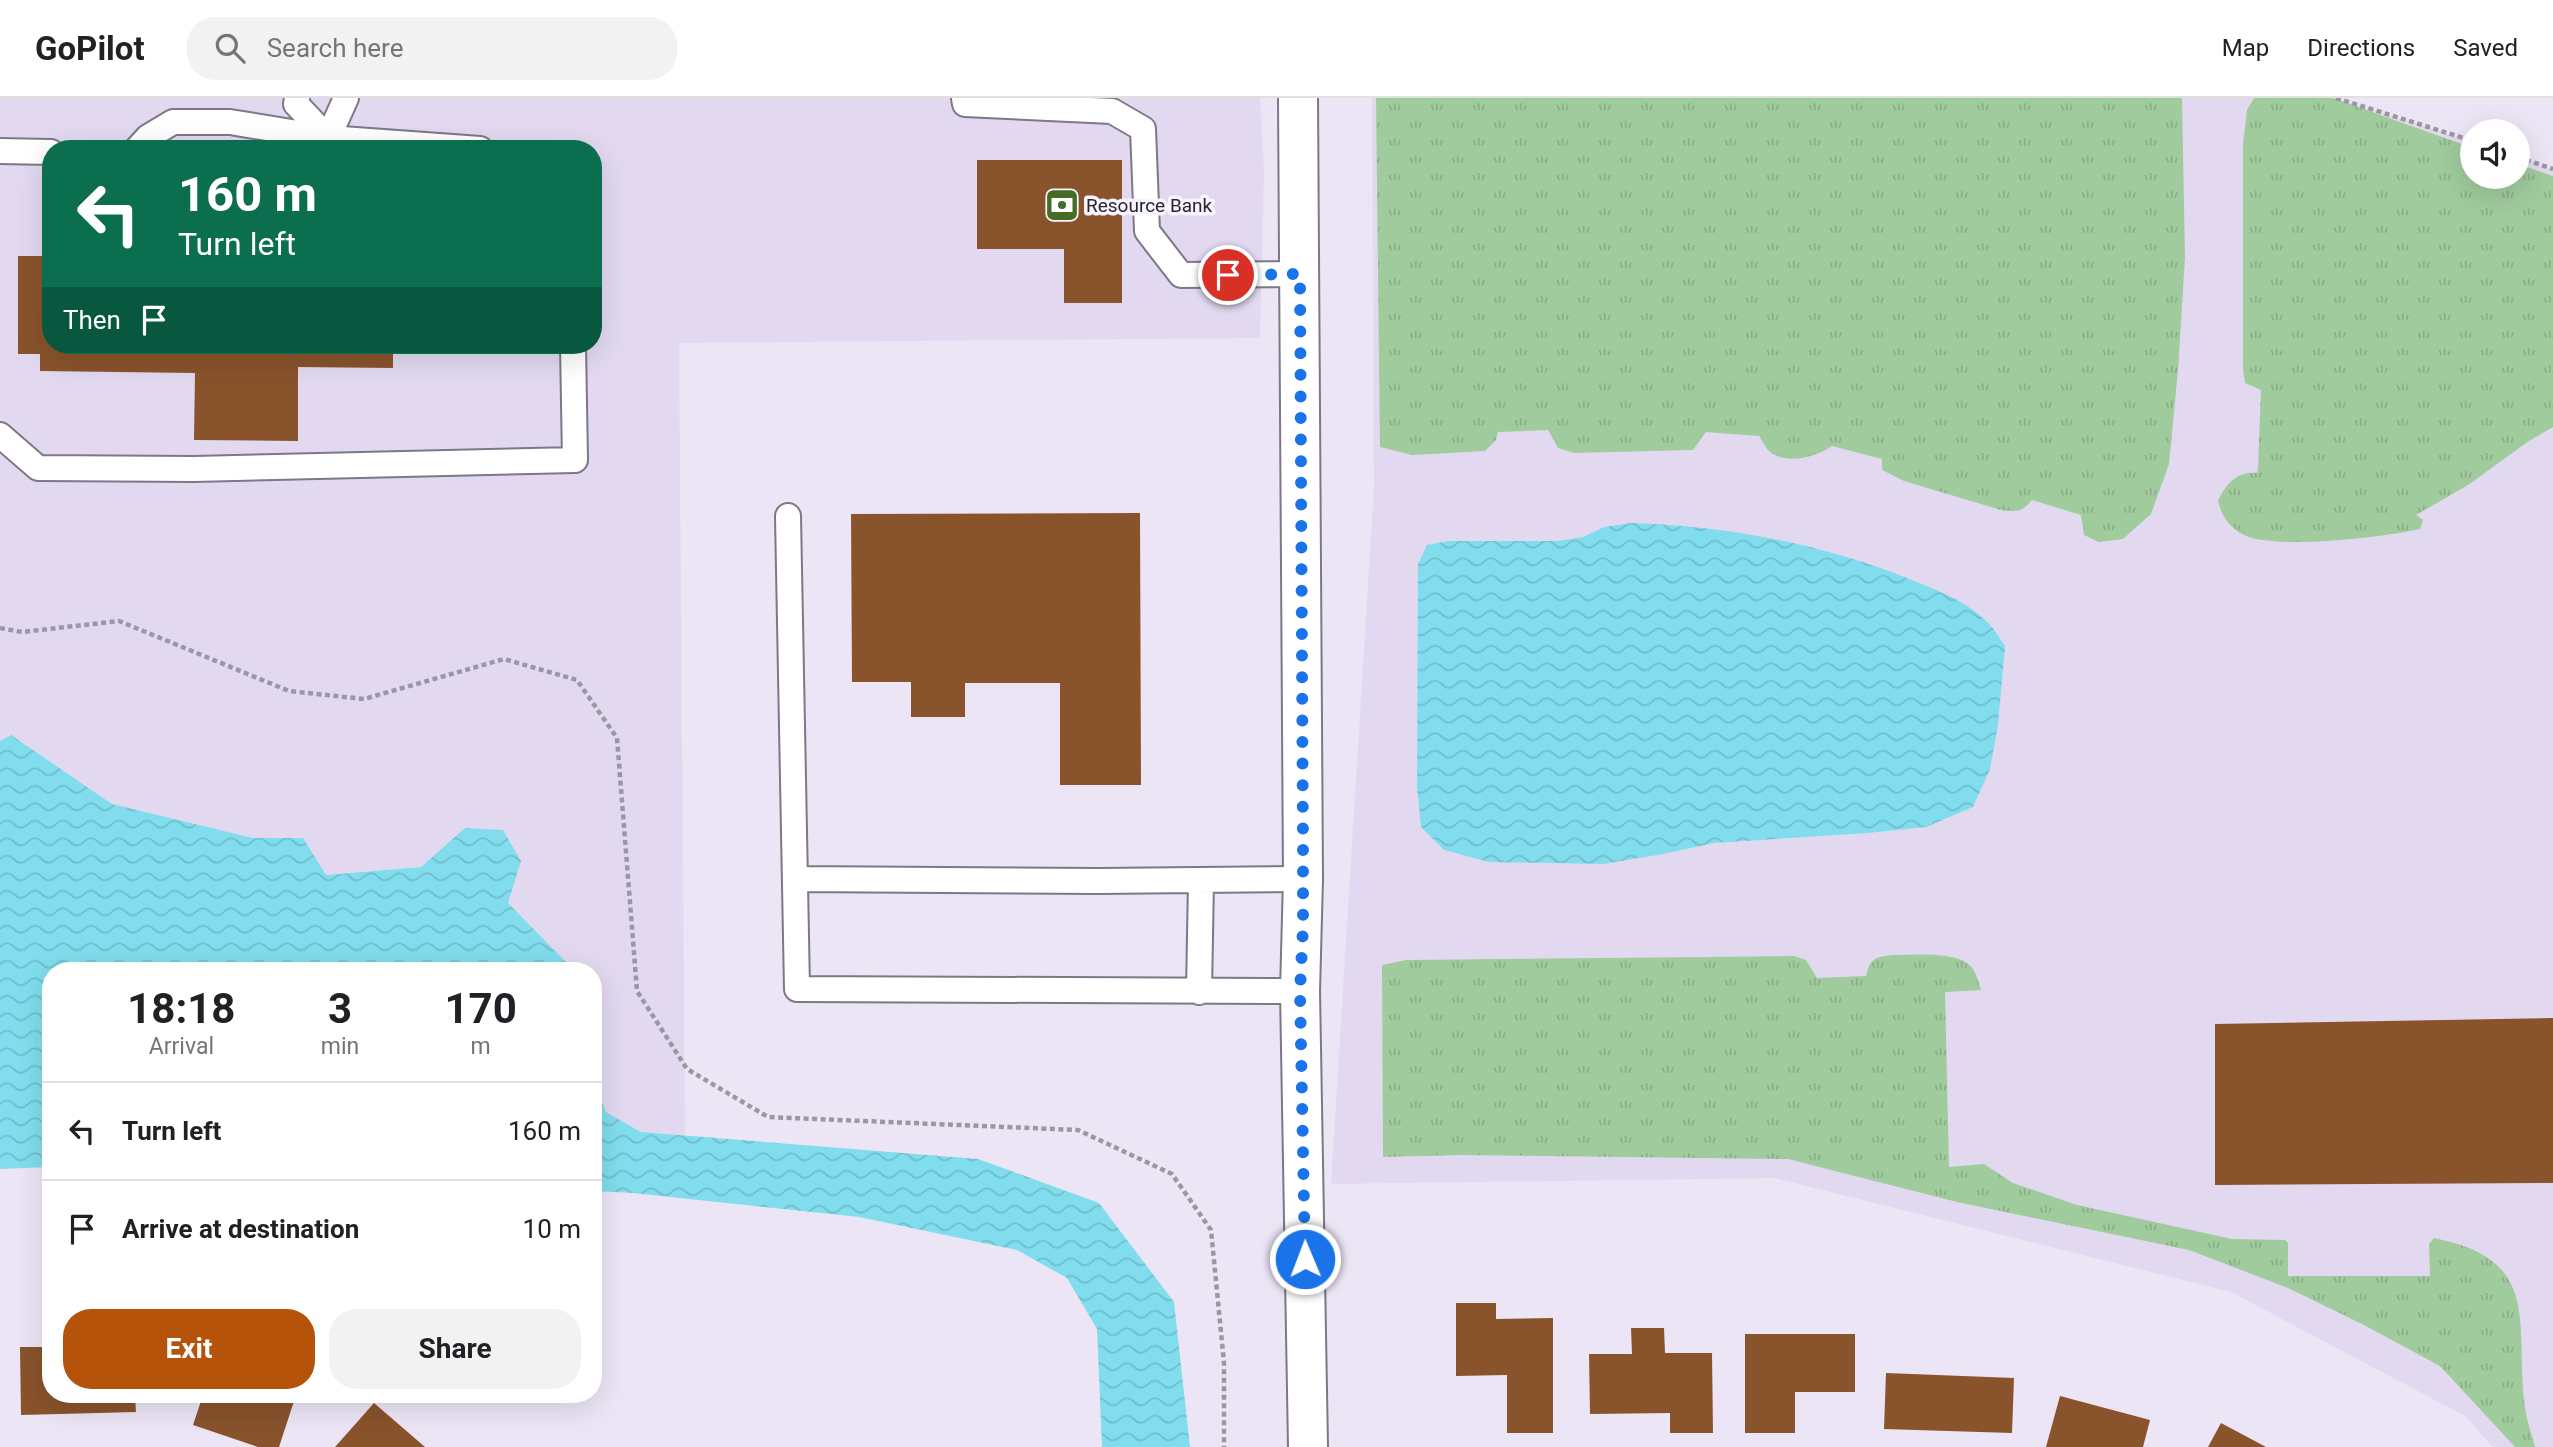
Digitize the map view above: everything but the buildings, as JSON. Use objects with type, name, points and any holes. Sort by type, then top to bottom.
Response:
[{"type":"street","points":[[1298,98],[1303,879],[1300,991],[1308,1447]]},
{"type":"lane","points":[[297,98],[296,104],[328,138]]},
{"type":"lane","points":[[328,138],[346,98]]},
{"type":"lane","points":[[964,98],[965,104],[1112,111],[1143,130],[1147,231],[1181,275],[1300,274]]},
{"type":"lane","points":[[145,140],[173,122],[230,122],[356,140]]},
{"type":"lane","points":[[0,151],[42,152]]},
{"type":"lane","points":[[0,435],[38,468],[194,469],[575,460],[573,354]]},
{"type":"lane","points":[[788,516],[797,989],[1300,991]]},
{"type":"lane","points":[[794,879],[1303,879]]},
{"type":"lane","points":[[1199,992],[1201,880]]},
{"type":"path","points":[[2336,98],[2460,137]]},
{"type":"path","points":[[2530,161],[2553,169]]},
{"type":"path","points":[[0,628],[22,632],[119,621],[289,691],[363,699],[504,659],[577,680],[617,738],[637,991],[687,1069],[768,1118],[1078,1130],[1172,1174],[1211,1230],[1224,1363],[1224,1447]]},
{"type":"shaded area","points":[[0,98],[1260,98],[1264,172],[1260,338],[679,343],[685,1135],[641,1132],[606,1112],[602,1103],[602,962],[566,962],[507,903],[521,861],[465,828],[421,867],[325,875],[303,838],[253,838],[112,804],[11,735],[0,741]]},
{"type":"shaded area","points":[[1372,98],[2336,98],[2460,137],[2460,189],[2530,189],[2530,161],[2553,169],[2553,1447],[2493,1447],[2465,1416],[2231,1292],[1774,1178],[1331,1184],[1374,488]]},
{"type":"green space","points":[[1376,98],[2182,98],[2185,257],[2178,370],[2169,464],[2151,514],[2123,539],[2099,542],[2084,535],[2081,515],[2032,500],[2019,510],[2001,510],[1904,481],[1882,470],[1882,459],[1832,446],[1818,454],[1783,458],[1768,450],[1759,436],[1706,432],[1693,450],[1574,453],[1558,448],[1548,430],[1498,432],[1496,440],[1485,451],[1412,455],[1380,447]]},
{"type":"green space","points":[[2254,98],[2333,98],[2460,143],[2460,189],[2530,189],[2530,168],[2553,176],[2553,427],[2468,485],[2416,515],[2423,520],[2420,529],[2356,539],[2277,542],[2242,534],[2229,524],[2221,511],[2218,501],[2229,484],[2238,476],[2257,473],[2258,469],[2261,390],[2245,383],[2243,370],[2243,144],[2247,110]]},
{"type":"green space","points":[[1893,955],[1936,955],[1958,959],[1973,969],[1981,990],[1945,992],[1949,1167],[1984,1164],[2013,1183],[2077,1205],[2232,1239],[2285,1240],[2288,1243],[2288,1276],[2430,1276],[2429,1244],[2434,1238],[2468,1248],[2492,1261],[2507,1277],[2516,1296],[2520,1318],[2525,1406],[2535,1447],[2515,1447],[2440,1366],[2288,1288],[2189,1250],[1957,1202],[1788,1159],[1462,1155],[1383,1157],[1382,965],[1406,960],[1794,956],[1806,960],[1817,978],[1866,976],[1869,965],[1874,960]]},
{"type":"water","points":[[1632,523],[1739,533],[1844,556],[1922,584],[1953,598],[1982,617],[2005,646],[1998,725],[1990,769],[1973,807],[1926,827],[1714,843],[1604,864],[1489,862],[1444,850],[1421,827],[1417,787],[1418,564],[1427,545],[1448,541],[1558,541],[1583,537],[1604,527]]},
{"type":"water","points":[[11,735],[112,804],[253,838],[303,838],[326,875],[421,867],[465,828],[503,830],[521,861],[508,903],[566,962],[42,962],[42,1167],[0,1169],[0,741]]},
{"type":"water","points":[[602,1103],[606,1112],[641,1132],[978,1159],[1099,1203],[1174,1302],[1190,1447],[1102,1447],[1097,1329],[1067,1278],[1017,1250],[859,1217],[602,1191]]},
{"type":"place","name":"Resource Bank","points":[[1062,205]]},
{"type":"route","points":[[1228,275],[1300,274],[1303,927],[1300,991],[1305,1259]]}]
